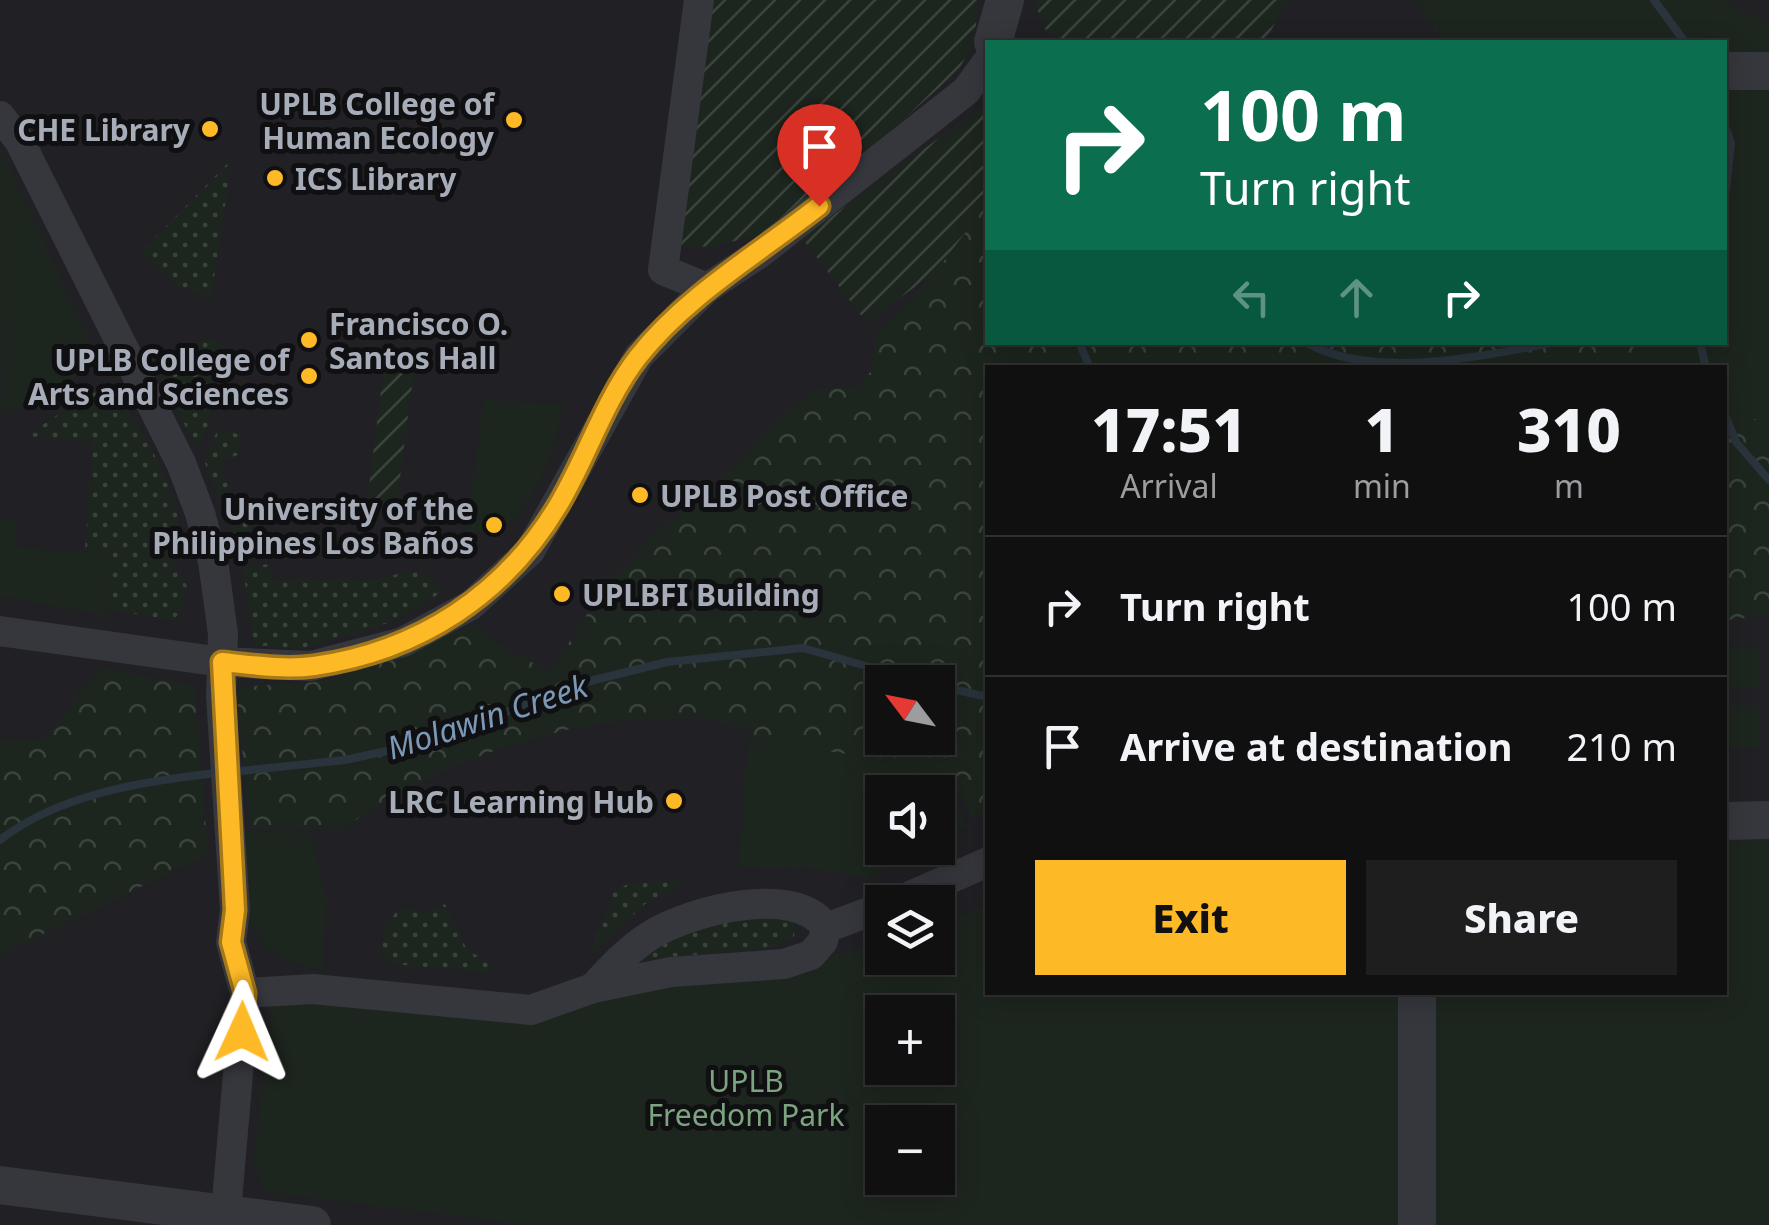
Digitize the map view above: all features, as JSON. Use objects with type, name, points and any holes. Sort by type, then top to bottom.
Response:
[{"type":"street","points":[[699,0],[663,270],[707,288]]},
{"type":"street","points":[[994,40],[1004,0]]},
{"type":"street","points":[[0,631],[222,662],[311,666],[404,642],[478,600],[530,551],[639,356],[707,288],[760,253],[966,91],[985,65]]},
{"type":"street","points":[[0,116],[19,140],[181,464],[213,561],[223,634],[221,696],[232,830],[231,942],[245,993],[226,1212]]},
{"type":"street","points":[[1727,821],[1769,820]]},
{"type":"street","points":[[935,885],[985,863]]},
{"type":"street","points":[[593,988],[616,963],[655,933],[731,906],[781,904],[806,908],[826,928]]},
{"type":"street","points":[[826,928],[865,914]]},
{"type":"street","points":[[245,993],[313,989],[531,1010],[593,988],[671,972],[784,964],[811,955],[824,942],[826,928]]},
{"type":"street","points":[[1416,1225],[1418,995]]},
{"type":"street","points":[[0,1186],[312,1225]]},
{"type":"shaded area","name":"University of the Philippines Los Baños","points":[[0,0],[1769,0],[1769,1225],[0,1225]]},
{"type":"green space","points":[[704,0],[978,0],[975,37],[959,70],[843,173],[764,234],[709,247],[672,244]]},
{"type":"green space","points":[[1034,0],[1287,0],[1266,40],[1064,40],[1045,29]]},
{"type":"green space","points":[[1417,0],[1722,0],[1769,24],[1769,616],[1727,620],[1727,365],[985,365],[985,815],[972,817],[961,796],[955,793],[955,775],[891,775],[872,755],[955,755],[955,665],[865,665],[865,755],[869,755],[822,777],[780,764],[748,730],[703,718],[632,719],[573,728],[504,747],[440,772],[368,811],[342,830],[250,830],[237,698],[240,687],[315,682],[366,669],[473,625],[500,645],[550,672],[602,591],[659,531],[738,464],[777,420],[816,390],[854,387],[873,370],[875,336],[937,270],[985,207],[985,345],[1727,345],[1727,40],[1442,40]]},
{"type":"green space","points":[[1417,0],[1722,0],[1769,24],[1769,424],[1727,410],[1727,365],[1654,365],[1637,345],[1727,345],[1727,40],[1442,40]]},
{"type":"green space","points":[[985,104],[985,207],[937,270],[867,323],[802,238]]},
{"type":"green space","points":[[0,148],[95,353],[67,385],[1,415]]},
{"type":"green space","points":[[232,159],[211,297],[178,286],[141,252]]},
{"type":"green space","points":[[205,339],[222,341],[210,419],[198,450],[160,378],[181,351]]},
{"type":"green space","points":[[385,358],[415,362],[396,508],[367,503]]},
{"type":"green space","points":[[105,383],[114,387],[170,489],[179,526],[165,527],[168,557],[187,586],[178,615],[171,620],[108,609],[113,554],[85,549],[93,441],[26,436]]},
{"type":"green space","points":[[484,400],[564,405],[542,475],[523,508],[497,529],[465,533]]},
{"type":"green space","points":[[218,429],[241,435],[238,455],[221,461],[233,504],[254,517],[249,540],[238,543],[204,461]]},
{"type":"green space","points":[[0,519],[17,520],[15,547],[113,554],[106,616],[0,596]]},
{"type":"green space","points":[[269,564],[273,581],[382,580],[409,569],[428,576],[444,591],[391,622],[301,649],[254,645],[243,568]]},
{"type":"green space","points":[[1727,646],[1760,646],[1760,687],[1727,687]]},
{"type":"green space","points":[[101,667],[194,687],[208,854],[0,955],[0,741],[44,740]]},
{"type":"green space","points":[[1760,705],[1760,747],[1727,748],[1727,706]]},
{"type":"green space","points":[[748,741],[862,756],[935,775],[865,775],[865,865],[893,865],[866,879],[822,869],[738,868]]},
{"type":"green space","points":[[955,794],[966,826],[955,832]]},
{"type":"green space","points":[[243,832],[310,833],[326,895],[323,969],[273,953],[260,940],[247,905]]},
{"type":"green space","name":"UPLB Freedom Park","points":[[1727,842],[1769,842],[1769,1225],[528,1225],[266,1192],[253,1163],[273,999],[537,1014],[615,983],[794,965],[865,947],[865,975],[955,975],[955,917],[985,906],[985,995],[1727,995]]},
{"type":"green space","points":[[680,880],[681,888],[645,904],[590,954],[614,891],[626,885]]},
{"type":"green space","points":[[445,904],[467,950],[494,965],[493,973],[393,964],[381,956],[384,932],[398,908],[427,912]]},
{"type":"green space","points":[[753,916],[795,921],[794,938],[771,948],[636,960],[668,935]]},
{"type":"waterway","name":"Molawin Creek","points":[[1654,0],[1684,40]]},
{"type":"waterway","name":"Molawin Creek","points":[[1727,132],[1731,143],[1727,179]]},
{"type":"waterway","name":"Molawin Creek","points":[[1080,345],[1089,365]]},
{"type":"waterway","name":"Molawin Creek","points":[[1312,345],[1332,354],[1395,363],[1462,358],[1538,345]]},
{"type":"waterway","points":[[1701,345],[1705,365]]},
{"type":"waterway","points":[[1727,420],[1736,442],[1769,480]]},
{"type":"waterway","name":"Molawin Creek","points":[[231,772],[345,760],[437,740],[570,686],[667,662],[803,648],[865,666]]},
{"type":"waterway","name":"Molawin Creek","points":[[955,690],[985,696]]},
{"type":"waterway","name":"Molawin Creek","points":[[0,840],[49,811],[103,792],[217,773]]},
{"type":"place","name":"UPLB College of Human Ecology","points":[[514,120]]},
{"type":"place","name":"CHE Library","points":[[210,129]]},
{"type":"place","name":"ICS Library","points":[[275,178]]},
{"type":"place","name":"Francisco O. Santos Hall","points":[[309,340]]},
{"type":"place","name":"UPLB College of Arts and Sciences","points":[[309,376]]},
{"type":"place","name":"UPLB Post Office","points":[[640,495]]},
{"type":"place","name":"University of the Philippines Los Baños","points":[[494,525]]},
{"type":"place","name":"UPLBFI Building","points":[[562,594]]},
{"type":"place","name":"LRC Learning Hub","points":[[674,801]]},
{"type":"route","points":[[242,1032],[245,993],[231,942],[235,910],[222,662],[311,666],[353,656],[404,642],[478,600],[530,551],[639,356],[707,288],[760,253],[819,206]]}]
